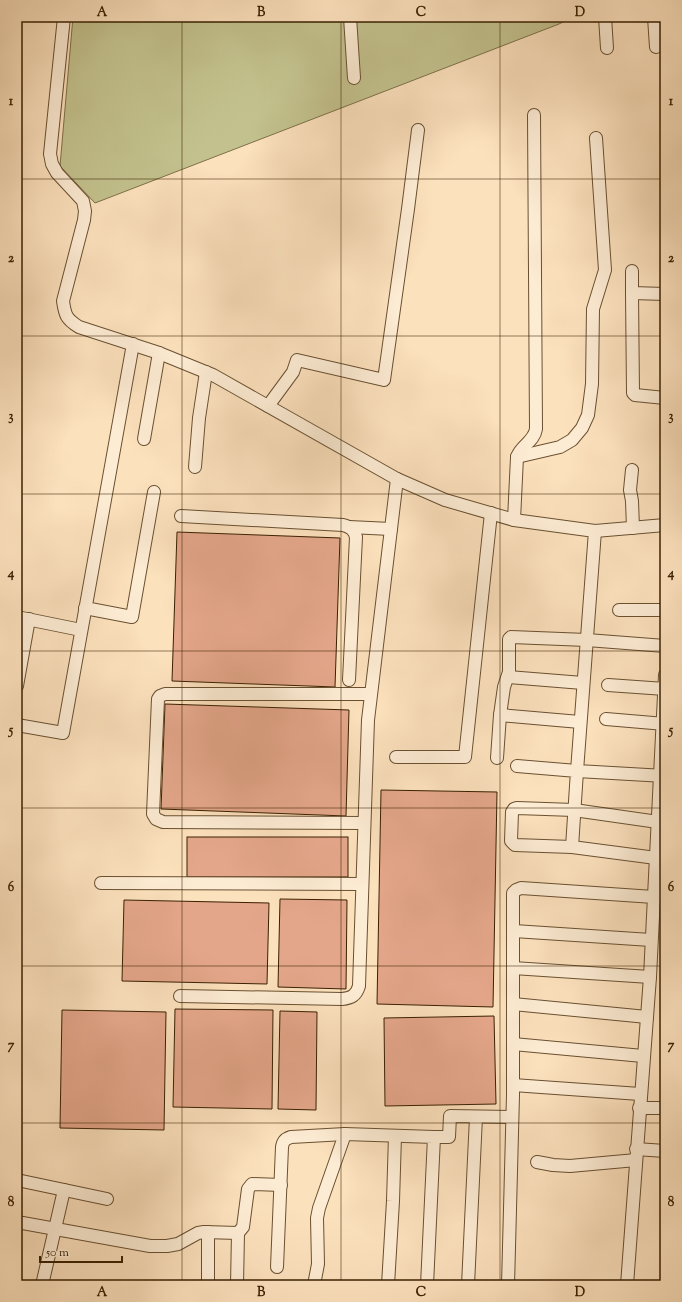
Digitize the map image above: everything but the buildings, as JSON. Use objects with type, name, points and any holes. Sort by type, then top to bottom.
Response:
[{"type":"street","points":[[64,17],[50,154],[52,164],[83,201],[85,211],[63,301],[65,312],[70,321],[79,327],[159,353],[206,372],[397,479],[445,500],[514,520],[595,531],[665,525]]},
{"type":"street","points":[[350,17],[354,78]]},
{"type":"street","points":[[605,17],[607,48]]},
{"type":"street","points":[[654,17],[656,47]]},
{"type":"street","points":[[514,520],[517,457],[521,449],[533,439],[536,429],[534,115]]},
{"type":"street","points":[[268,406],[293,372],[296,360],[384,380],[418,130]]},
{"type":"street","points":[[517,457],[560,447],[572,440],[582,428],[588,415],[592,384],[593,309],[604,270],[596,138]]},
{"type":"street","points":[[632,271],[633,393],[635,395],[665,398]]},
{"type":"street","points":[[632,293],[665,294]]},
{"type":"street","points":[[17,725],[63,733],[133,344]]},
{"type":"street","points":[[144,439],[159,353]]},
{"type":"street","points":[[195,467],[198,424],[206,372]]},
{"type":"street","points":[[632,470],[630,490],[633,528]]},
{"type":"street","points":[[180,996],[342,999],[354,996],[357,992],[359,986],[370,694],[397,479]]},
{"type":"street","points":[[85,608],[132,617],[154,492]]},
{"type":"street","points":[[396,756],[465,757],[491,513]]},
{"type":"street","points":[[181,516],[391,529]]},
{"type":"street","points":[[349,527],[354,530],[356,537],[349,680]]},
{"type":"street","points":[[572,847],[595,531]]},
{"type":"street","points":[[618,610],[665,610]]},
{"type":"street","points":[[17,617],[82,630]]},
{"type":"street","points":[[17,686],[29,619]]},
{"type":"street","points":[[497,758],[500,715],[504,687],[510,672],[509,639],[511,637],[587,640],[665,646]]},
{"type":"street","points":[[627,1285],[640,1094],[650,977],[658,822],[663,776],[665,675]]},
{"type":"street","points":[[508,677],[583,683]]},
{"type":"street","points":[[608,685],[665,689]]},
{"type":"street","points":[[364,823],[163,822],[156,819],[153,814],[157,706],[160,696],[165,694],[370,694]]},
{"type":"street","points":[[500,715],[580,722]]},
{"type":"street","points":[[606,719],[664,724]]},
{"type":"street","points":[[517,766],[663,776]]},
{"type":"street","points":[[656,858],[572,847],[515,845],[511,841],[512,812],[517,808],[574,810],[658,822]]},
{"type":"street","points":[[101,883],[362,884]]},
{"type":"street","points":[[508,1285],[513,1085],[513,893],[521,888],[654,897]]},
{"type":"street","points":[[514,931],[651,940]]},
{"type":"street","points":[[513,968],[650,977]]},
{"type":"street","points":[[513,1004],[647,1017]]},
{"type":"street","points":[[513,1044],[643,1056]]},
{"type":"street","points":[[513,1085],[640,1094]]},
{"type":"street","points":[[639,1108],[665,1108]]},
{"type":"street","points":[[277,1267],[282,1147],[283,1142],[286,1139],[291,1137],[345,1134],[450,1137],[450,1116],[512,1117]]},
{"type":"street","points":[[468,1285],[476,1117]]},
{"type":"street","points":[[314,1285],[318,1264],[319,1208],[345,1134]]},
{"type":"street","points":[[388,1285],[395,1136]]},
{"type":"street","points":[[428,1285],[434,1137]]},
{"type":"street","points":[[537,1162],[570,1166],[636,1154],[665,1151]]},
{"type":"street","points":[[17,1180],[106,1199]]},
{"type":"street","points":[[237,1285],[238,1233],[243,1227],[248,1188],[252,1184],[281,1185]]},
{"type":"street","points":[[42,1285],[64,1190]]},
{"type":"street","points":[[17,1222],[133,1244],[167,1246],[178,1244],[198,1233],[238,1233]]},
{"type":"street","points":[[208,1232],[208,1285]]},
{"type":"shaded area","points":[[73,17],[573,17],[559,24],[95,203],[60,166]]}]
